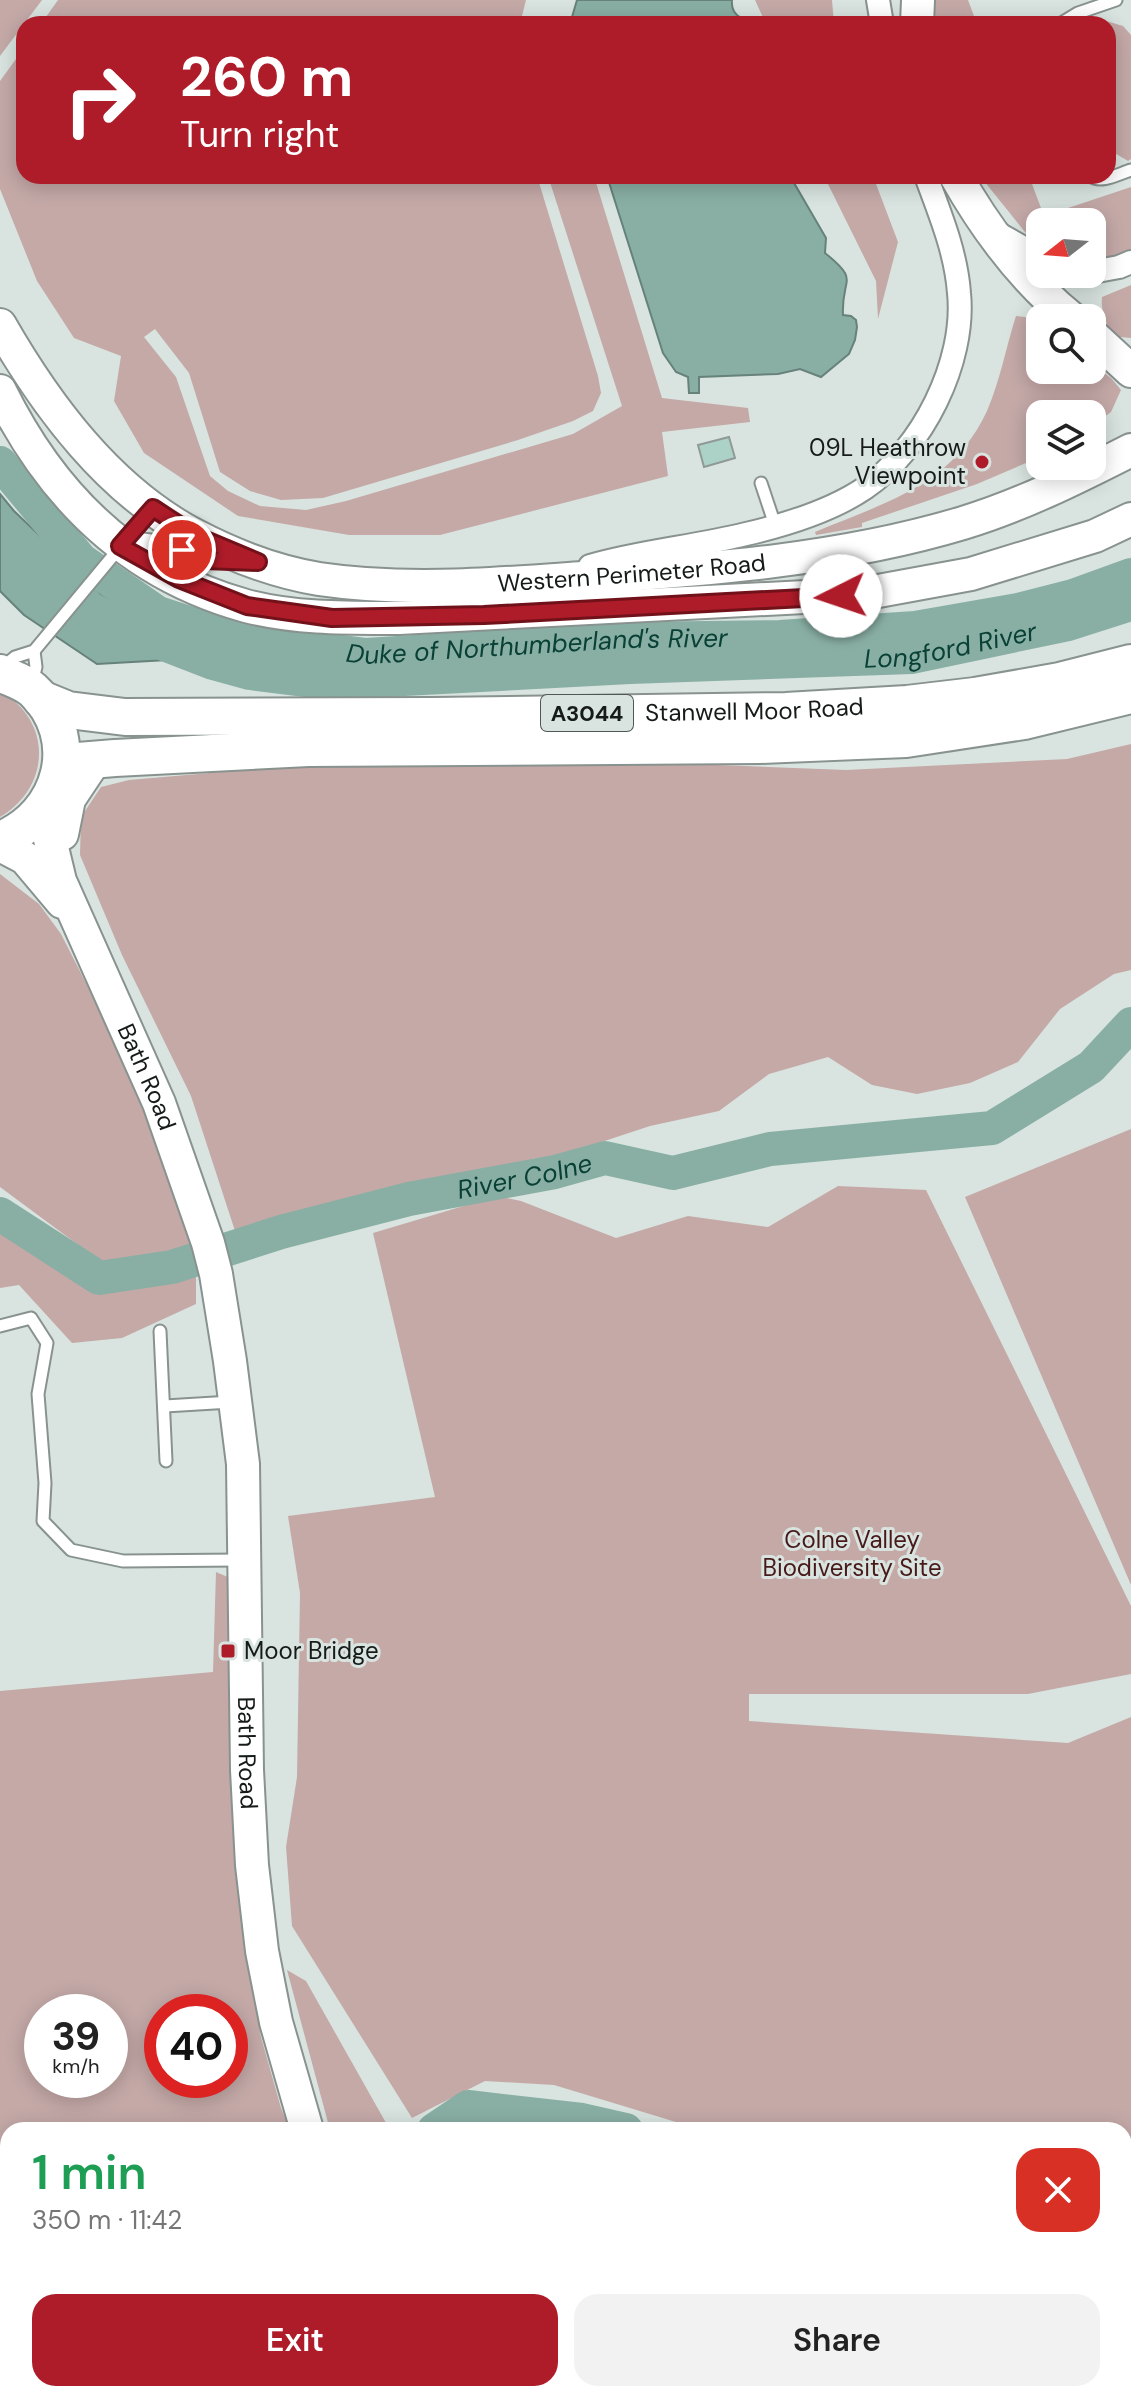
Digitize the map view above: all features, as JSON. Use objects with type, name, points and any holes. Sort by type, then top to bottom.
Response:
[{"type":"main road","name":"Stanwell Moor Road","points":[[18,682],[68,710],[125,717],[801,710],[907,704],[975,696],[1060,681],[1131,663]]},
{"type":"main road","points":[[0,843],[33,821],[69,776],[54,718],[18,682]]},
{"type":"main road","name":"Stanwell Moor Road","points":[[69,776],[308,748],[759,745],[880,740],[1024,721],[1131,695]]},
{"type":"street","points":[[913,184],[959,294]]},
{"type":"street","points":[[543,580],[603,563],[747,534],[813,513],[865,488],[891,465],[935,403],[953,360],[958,330],[959,294],[943,221],[929,184]]},
{"type":"street","points":[[961,184],[1019,268],[1056,304]]},
{"type":"street","points":[[988,227],[1026,249]]},
{"type":"street","points":[[1106,269],[1131,262]]},
{"type":"street","name":"Western Perimeter Road","points":[[0,325],[77,437],[121,483],[153,508],[196,536],[258,562],[318,579],[376,586],[478,585],[774,562],[885,544],[965,522],[1044,494],[1131,450]]},
{"type":"street","points":[[1106,348],[1131,371]]},
{"type":"street","name":"Western Perimeter Road","points":[[0,391],[14,421],[72,502],[120,547],[179,579],[247,606],[332,618],[399,618],[862,594],[971,574],[1095,536],[1131,519]]},
{"type":"street","points":[[60,881],[69,776]]},
{"type":"street","name":"Bath Road","points":[[69,776],[48,831],[60,881],[159,1103],[216,1274],[243,1464],[247,1770],[252,1865],[262,1951],[305,2122]]},
{"type":"street","name":"Bath Road","points":[[0,843],[25,858],[74,917]]},
{"type":"lane","points":[[1073,16],[1116,0]]},
{"type":"lane","points":[[761,483],[775,525]]},
{"type":"lane","points":[[18,682],[15,657],[35,650],[153,508]]},
{"type":"lane","name":"Western Perimeter Road","points":[[120,547],[158,541],[205,560],[258,562]]},
{"type":"lane","points":[[18,682],[36,667],[35,650]]},
{"type":"lane","points":[[0,1326],[31,1318],[47,1343],[38,1394],[45,1483],[43,1521],[71,1550],[123,1561],[245,1560]]},
{"type":"lane","points":[[160,1331],[166,1461]]},
{"type":"lane","points":[[165,1406],[235,1402]]},
{"type":"green space","points":[[0,0],[42,0],[30,16],[16,16],[16,35],[0,56]]},
{"type":"green space","points":[[58,0],[526,0],[522,16],[47,16]]},
{"type":"green space","points":[[755,0],[832,0],[833,16],[762,16]]},
{"type":"green space","points":[[933,0],[968,0],[974,16],[932,16]]},
{"type":"green space","points":[[1116,24],[1123,26],[1131,35],[1131,159],[1128,161],[1116,154]]},
{"type":"green space","points":[[16,59],[16,184],[539,184],[601,393],[593,411],[573,421],[323,498],[281,500],[250,491],[220,472],[189,373],[155,329],[144,337],[176,377],[210,476],[228,491],[260,506],[306,510],[346,501],[573,434],[622,406],[551,184],[596,184],[662,398],[748,408],[750,422],[662,432],[668,476],[440,535],[349,535],[238,516],[144,453],[114,401],[121,356],[74,338],[37,281],[0,189],[0,81]]},
{"type":"green space","points":[[828,184],[876,184],[898,242],[878,319],[876,281]]},
{"type":"green space","points":[[986,184],[1032,184],[1041,208],[1026,208],[1026,233]]},
{"type":"green space","points":[[1131,187],[1131,251],[1106,260],[1106,208],[1068,208]]},
{"type":"green space","points":[[1131,285],[1131,338],[1110,336],[1106,304],[1102,304],[1102,297]]},
{"type":"green space","points":[[1016,316],[1025,317],[1026,384],[1106,384],[1106,374],[1121,390],[1111,412],[1106,416],[1106,400],[1026,400],[1026,463],[977,484],[862,523],[862,527],[816,535],[815,532],[891,500],[936,474],[973,436],[987,411]]},
{"type":"green space","points":[[0,691],[30,719],[37,736],[39,754],[29,789],[17,804],[0,817]]},
{"type":"green space","points":[[1131,744],[1131,970],[1114,974],[1060,1009],[1018,1062],[970,1083],[917,1094],[872,1085],[828,1057],[769,1074],[719,1111],[650,1126],[538,1163],[533,1158],[533,1166],[406,1186],[236,1234],[191,1096],[122,955],[80,855],[81,817],[101,787],[129,780],[279,767],[586,760],[846,770],[1067,759]]},
{"type":"green space","points":[[0,874],[39,904],[61,934],[116,1042],[197,1245],[104,1264],[0,1187]]},
{"type":"green space","points":[[1131,1129],[1131,1585],[965,1197]]},
{"type":"green space","name":"Colne Valley Biodiversity Site","points":[[838,1186],[926,1190],[1131,1606],[1131,1674],[1028,1694],[749,1694],[749,1721],[1068,1743],[1131,1717],[1131,2122],[676,2122],[554,2085],[485,2081],[412,2118],[292,1926],[286,1847],[297,1777],[300,1593],[288,1516],[435,1497],[373,1233],[497,1196],[521,1201],[616,1238],[688,1216],[768,1227]]},
{"type":"green space","points":[[0,1226],[57,1268],[98,1293],[196,1268],[196,1304],[122,1338],[72,1343],[19,1285],[0,1288]]},
{"type":"green space","points":[[216,1572],[230,1578],[247,1955],[261,2037],[287,2122],[0,2122],[0,1691],[213,1672]]},
{"type":"green space","points":[[287,1970],[306,1981],[385,2122],[328,2122]]},
{"type":"green space","points":[[472,2120],[518,2122],[469,2122]]},
{"type":"shaded area","points":[[577,0],[732,0],[738,16],[572,16]]},
{"type":"shaded area","points":[[610,184],[795,184],[826,238],[825,253],[846,275],[843,315],[856,320],[857,327],[849,354],[821,377],[800,369],[778,374],[699,377],[699,393],[689,393],[688,377],[676,372],[663,353]]},
{"type":"shaded area","points":[[0,494],[101,594],[191,641],[185,659],[97,664],[24,615],[0,591]]},
{"type":"building","points":[[729,437],[735,458],[704,467],[698,445]]},
{"type":"waterway","name":"Duke of Northumberland's River","points":[[0,463],[81,560],[158,613],[234,638],[366,655],[626,639],[780,637],[915,628],[1018,610],[1073,596],[1131,575]]},
{"type":"waterway","name":"Longford River","points":[[143,636],[210,662],[250,673],[328,683],[630,667],[911,657],[1068,624],[1131,604]]},
{"type":"waterway","name":"River Colne","points":[[0,1214],[99,1278],[172,1267],[281,1232],[409,1199],[555,1172],[605,1158],[673,1173],[770,1149],[992,1128],[1091,1067],[1131,1024]]},
{"type":"waterway","points":[[446,2122],[468,2107],[591,2122]]},
{"type":"place","name":"09L Heathrow Viewpoint","points":[[982,462]]},
{"type":"place","name":"Moor Bridge","points":[[228,1651]]},
{"type":"route","points":[[182,550],[205,560],[258,562],[196,536],[153,508],[120,546],[179,579],[247,606],[332,618],[484,615],[841,596]]}]
